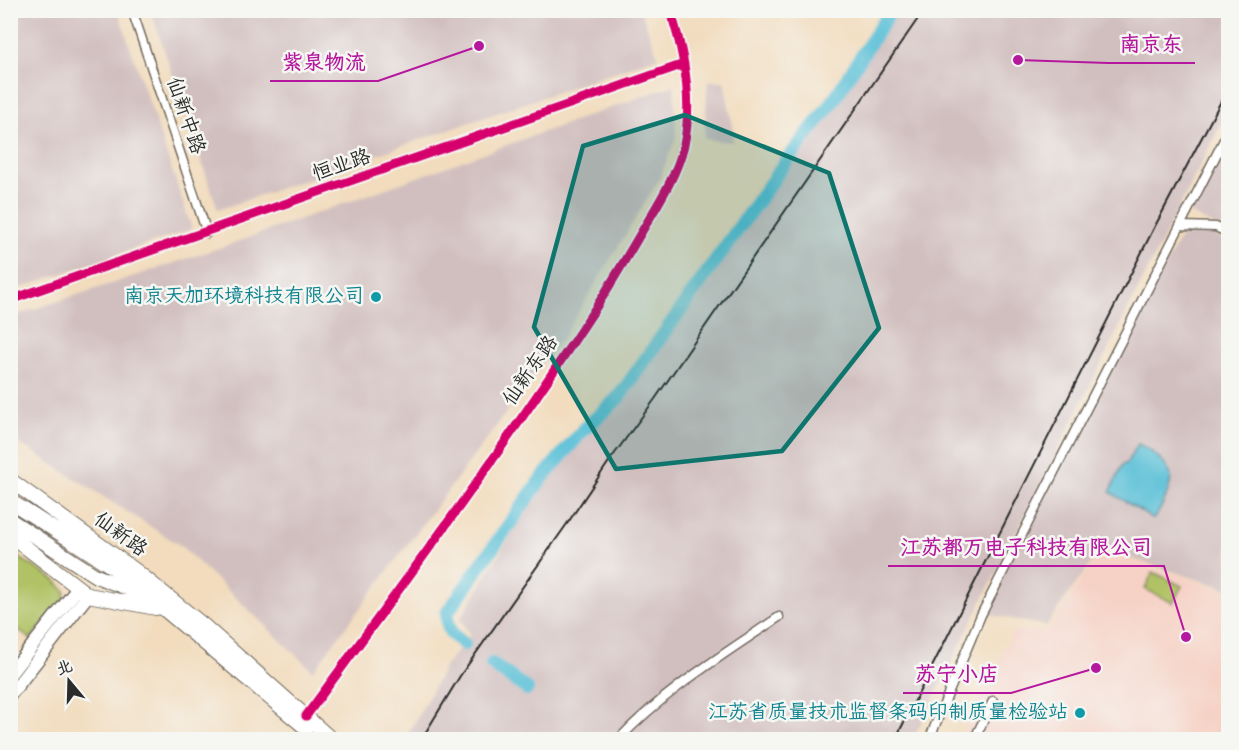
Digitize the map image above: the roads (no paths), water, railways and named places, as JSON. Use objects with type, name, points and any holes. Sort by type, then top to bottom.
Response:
[{"type":"main road","name":"仙新路","points":[[10,480],[136,570],[204,626],[332,740]]},
{"type":"main road","name":"仙新路","points":[[10,501],[204,626]]},
{"type":"main road","name":"仙新路","points":[[10,520],[96,576],[135,591],[164,609],[319,740]]},
{"type":"main road","name":"仙新路","points":[[10,535],[83,591],[164,609]]},
{"type":"main road","points":[[10,674],[83,591]]},
{"type":"main road","points":[[10,695],[83,591]]},
{"type":"street","name":"仙新中路","points":[[132,10],[207,233]]},
{"type":"street","name":"仙新东路","points":[[306,716],[434,541],[562,359],[616,276],[667,189],[684,146],[688,115],[684,64],[670,10]]},
{"type":"street","name":"恒业路","points":[[10,300],[207,233],[684,64]]},
{"type":"street","points":[[928,740],[981,615],[1182,226],[1228,132]]},
{"type":"street","points":[[1182,226],[1216,227],[1228,234]]},
{"type":"street","points":[[618,740],[690,678],[779,617]]},
{"type":"street","points":[[974,740],[993,701]]},
{"type":"water","points":[[1138,444],[1165,464],[1171,477],[1166,497],[1153,519],[1110,492],[1123,464],[1126,464]]},
{"type":"waterway","points":[[464,644],[451,633],[447,613],[539,482],[584,429],[618,398],[787,160],[831,104],[891,10]]},
{"type":"waterway","points":[[492,664],[527,689]]},
{"type":"railway","points":[[421,740],[460,676],[924,10]]},
{"type":"railway","points":[[895,740],[1154,228],[1228,88]]},
{"type":"place","name":"紫泉物流","points":[[479,46]]},
{"type":"place","name":"南京东","points":[[1018,60]]},
{"type":"place","name":"南京天加环境科技有限公司","points":[[376,297]]},
{"type":"place","name":"江苏都万电子科技有限公司","points":[[1186,637]]},
{"type":"place","name":"苏宁小店","points":[[1096,668]]},
{"type":"place","name":"江苏省质量技术监督条码印制质量检验站","points":[[1080,713]]}]
